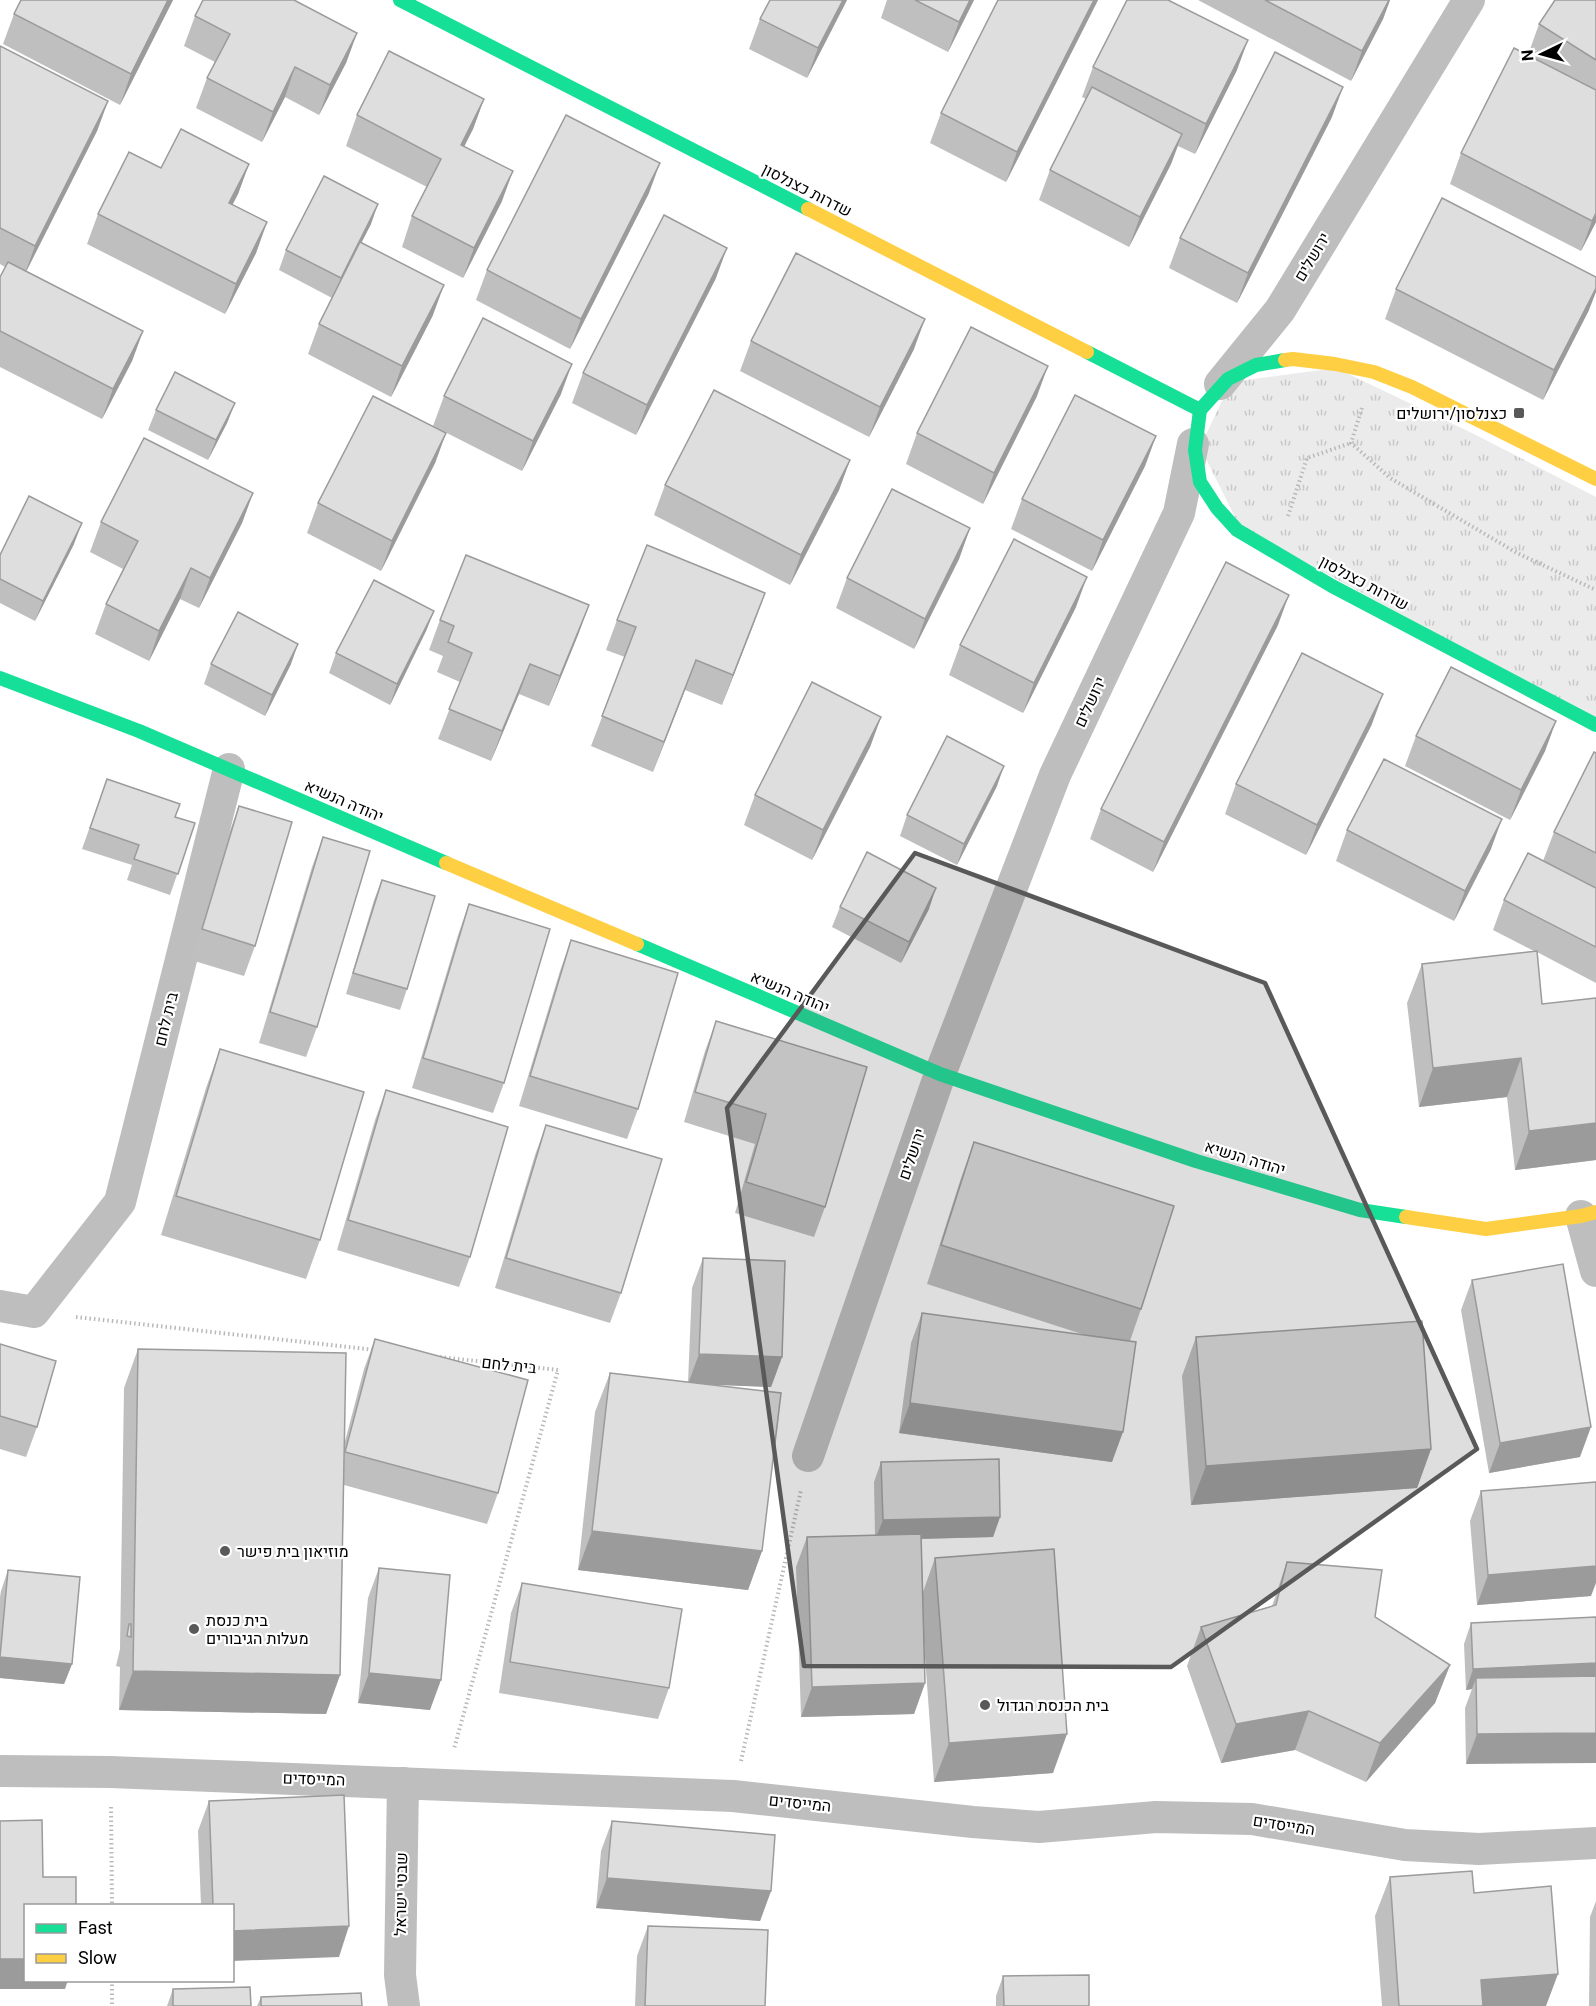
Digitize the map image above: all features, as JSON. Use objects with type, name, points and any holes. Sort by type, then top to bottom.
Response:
[{"type":"street","name":"שדרות כצנלסון","points":[[400,0],[1200,410],[1195,450],[1200,482],[1217,508],[1237,530],[1332,586],[1596,725]]},
{"type":"street","name":"ירושלים","points":[[808,1456],[940,1074],[1055,775],[1179,513],[1200,410],[1280,310],[1469,0]]},
{"type":"street","points":[[1200,410],[1228,379],[1256,365],[1293,359],[1335,364],[1374,372],[1412,387],[1596,479]]},
{"type":"street","name":"יהודה הנשיא","points":[[0,678],[139,731],[940,1074],[1196,1161],[1360,1210],[1486,1229],[1589,1214]]},
{"type":"street","name":"בית לחם","points":[[34,1312],[120,1202],[229,769]]},
{"type":"street","points":[[1589,1214],[1596,1272]]},
{"type":"street","points":[[0,1306],[34,1312]]},
{"type":"street","name":"המייסדים","points":[[0,1771],[110,1772],[733,1796],[1039,1827],[1156,1817],[1252,1819],[1405,1845],[1479,1849],[1596,1843]]},
{"type":"street","name":"שבטי ישראל","points":[[403,1783],[400,1975],[404,2006]]},
{"type":"path","points":[[1351,443],[1374,372]]},
{"type":"path","points":[[1275,553],[1307,458],[1351,443]]},
{"type":"path","points":[[1351,443],[1390,478],[1517,553],[1596,590]]},
{"type":"path","points":[[34,1312],[379,1351]]},
{"type":"path","name":"בית לחם","points":[[439,1357],[558,1371],[444,1785]]},
{"type":"path","points":[[733,1796],[808,1456]]},
{"type":"path","points":[[110,1772],[112,1904]]},
{"type":"path","points":[[112,1982],[112,2006]]},
{"type":"highlighted area","points":[[915,853],[1265,983],[1477,1449],[1171,1667],[804,1666],[727,1108]]},
{"type":"green space","points":[[1336,368],[1474,434],[1596,497],[1596,720],[1240,527],[1200,447],[1231,382]]},
{"type":"building","points":[[21,0],[168,0],[131,74],[14,14]]},
{"type":"building","points":[[203,0],[294,0],[357,33],[330,85],[295,67],[273,112],[207,78],[230,34],[195,16]]},
{"type":"building","points":[[770,0],[843,0],[818,48],[760,19]]},
{"type":"building","points":[[915,0],[970,0],[959,22]]},
{"type":"building","points":[[998,0],[1094,0],[1017,152],[941,113]]},
{"type":"building","points":[[1127,0],[1168,0],[1248,40],[1206,124],[1093,67]]},
{"type":"building","points":[[1265,0],[1389,0],[1362,51]]},
{"type":"building","points":[[1555,0],[1596,0],[1596,60],[1539,24]]},
{"type":"building","points":[[0,46],[108,101],[35,246],[0,228]]},
{"type":"building","points":[[1514,48],[1596,90],[1596,213],[1592,221],[1461,153]]},
{"type":"building","points":[[389,51],[484,99],[461,145],[513,171],[474,248],[412,216],[441,159],[357,115]]},
{"type":"building","points":[[1275,52],[1343,87],[1248,273],[1180,238]]},
{"type":"building","points":[[1092,87],[1182,134],[1140,217],[1050,170]]},
{"type":"building","points":[[566,115],[660,163],[581,319],[487,270]]},
{"type":"building","points":[[181,129],[249,164],[229,203],[267,222],[236,284],[98,214],[129,152],[161,168]]},
{"type":"building","points":[[324,176],[378,204],[341,278],[286,250]]},
{"type":"building","points":[[1442,198],[1596,277],[1596,288],[1554,370],[1396,289]]},
{"type":"building","points":[[664,215],[727,248],[647,405],[583,373]]},
{"type":"building","points":[[360,242],[444,285],[402,366],[319,324]]},
{"type":"building","points":[[796,253],[925,319],[880,407],[751,341]]},
{"type":"building","points":[[8,262],[143,331],[113,389],[0,331],[0,277]]},
{"type":"building","points":[[483,318],[572,364],[533,441],[444,396]]},
{"type":"building","points":[[971,327],[1048,366],[994,473],[917,433]]},
{"type":"building","points":[[175,372],[235,403],[216,440],[156,410]]},
{"type":"building","points":[[714,390],[850,460],[801,555],[665,485]]},
{"type":"building","points":[[1075,395],[1156,436],[1103,540],[1022,499]]},
{"type":"building","points":[[373,396],[446,433],[392,541],[318,503]]},
{"type":"building","points":[[144,438],[253,493],[210,578],[191,568],[159,631],[106,604],[138,541],[101,522]]},
{"type":"building","points":[[892,489],[970,528],[925,619],[847,578]]},
{"type":"building","points":[[29,496],[82,523],[43,601],[0,579],[0,555]]},
{"type":"building","points":[[1014,539],[1087,577],[1034,683],[960,645]]},
{"type":"building","points":[[647,545],[765,593],[733,675],[696,660],[664,742],[602,716],[636,627],[617,620]]},
{"type":"building","points":[[466,555],[589,605],[560,676],[530,664],[502,731],[449,709],[472,653],[448,642],[454,626],[440,620]]},
{"type":"building","points":[[1226,562],[1289,595],[1164,842],[1101,809]]},
{"type":"building","points":[[374,580],[434,611],[397,684],[336,653]]},
{"type":"building","points":[[238,612],[298,644],[272,695],[211,664]]},
{"type":"building","points":[[1302,653],[1383,694],[1317,825],[1236,784]]},
{"type":"building","points":[[1451,667],[1556,721],[1521,790],[1416,736]]},
{"type":"building","points":[[812,682],[881,717],[823,830],[755,795]]},
{"type":"building","points":[[947,736],[1004,766],[964,844],[907,815]]},
{"type":"building","points":[[1594,752],[1596,753],[1596,853],[1554,832]]},
{"type":"building","points":[[1384,759],[1502,819],[1465,891],[1347,830]]},
{"type":"building","points":[[107,779],[180,804],[175,817],[195,823],[178,874],[134,859],[139,845],[90,828]]},
{"type":"building","points":[[239,806],[292,822],[255,946],[202,929]]},
{"type":"building","points":[[323,837],[370,851],[317,1027],[270,1012]]},
{"type":"building","points":[[867,852],[936,888],[909,942],[840,907]]},
{"type":"building","points":[[1528,853],[1596,888],[1596,947],[1504,900]]},
{"type":"building","points":[[382,880],[435,896],[407,989],[353,973]]},
{"type":"building","points":[[469,904],[550,929],[504,1083],[423,1058]]},
{"type":"building","points":[[571,940],[678,973],[638,1109],[530,1076]]},
{"type":"building","points":[[1537,951],[1542,1004],[1596,998],[1596,1123],[1529,1131],[1521,1058],[1433,1068],[1422,964]]},
{"type":"building","points":[[716,1021],[867,1067],[825,1207],[746,1182],[766,1114],[695,1092]]},
{"type":"building","points":[[220,1049],[364,1092],[320,1240],[176,1196]]},
{"type":"building","points":[[386,1090],[508,1127],[470,1257],[348,1220]]},
{"type":"building","points":[[546,1125],[662,1159],[621,1293],[506,1258]]},
{"type":"building","points":[[974,1142],[1174,1206],[1141,1309],[941,1245]]},
{"type":"building","points":[[703,1258],[785,1261],[782,1357],[699,1354]]},
{"type":"building","points":[[1563,1264],[1591,1427],[1500,1443],[1472,1280]]},
{"type":"building","points":[[922,1313],[1136,1342],[1123,1432],[910,1403]]},
{"type":"building","points":[[1422,1321],[1431,1449],[1206,1466],[1196,1337]]},
{"type":"building","points":[[375,1339],[528,1380],[498,1493],[345,1452]]},
{"type":"building","points":[[0,1344],[56,1361],[37,1427],[0,1416]]},
{"type":"building","name":"מוזיאון בית פישר","points":[[138,1349],[346,1353],[340,1675],[133,1671]]},
{"type":"building","points":[[610,1373],[781,1393],[762,1551],[592,1531]]},
{"type":"building","points":[[999,1459],[1000,1517],[883,1520],[881,1462]]},
{"type":"building","points":[[1596,1482],[1596,1566],[1488,1575],[1481,1491]]},
{"type":"building","points":[[921,1534],[925,1683],[812,1687],[807,1537]]},
{"type":"building","points":[[1054,1549],[1067,1734],[949,1743],[935,1558]]},
{"type":"building","points":[[1287,1562],[1382,1570],[1375,1617],[1450,1665],[1380,1743],[1309,1711],[1236,1724],[1201,1627],[1276,1605]]},
{"type":"building","points":[[379,1568],[450,1575],[441,1680],[369,1673]]},
{"type":"building","points":[[8,1570],[80,1577],[72,1664],[0,1657]]},
{"type":"building","points":[[522,1583],[682,1609],[669,1688],[510,1662]]},
{"type":"building","points":[[1596,1617],[1596,1663],[1473,1669],[1471,1623]]},
{"type":"building","points":[[129,1624],[131,1624],[131,1637],[127,1636]]},
{"type":"building","points":[[1596,1676],[1596,1733],[1477,1734],[1476,1678]]},
{"type":"building","points":[[344,1795],[349,1926],[234,1931],[234,1904],[213,1904],[209,1801]]},
{"type":"building","points":[[42,1820],[43,1877],[76,1877],[76,1904],[24,1904],[24,1959],[0,1959],[0,1821]]},
{"type":"building","points":[[612,1821],[775,1835],[771,1891],[607,1878]]},
{"type":"building","points":[[1472,1871],[1474,1893],[1551,1886],[1558,1974],[1481,1980],[1483,2006],[1399,2006],[1390,1877]]},
{"type":"building","points":[[648,1926],[768,1930],[765,2006],[645,2006]]},
{"type":"building","points":[[1089,1975],[1089,2006],[1004,2006],[1003,1976]]},
{"type":"building","points":[[250,1987],[251,2006],[173,2006],[173,1989]]},
{"type":"building","points":[[361,1993],[362,2006],[261,2006],[261,1997]]},
{"type":"traffic: fast","points":[[400,0],[808,209]]},
{"type":"traffic: fast","points":[[1087,352],[1200,410]]},
{"type":"traffic: fast","points":[[1285,360],[1256,365],[1228,379],[1200,410],[1195,450],[1200,482],[1217,508],[1237,530],[1332,586],[1596,725]]},
{"type":"traffic: fast","points":[[0,678],[139,731],[446,863]]},
{"type":"traffic: fast","points":[[637,944],[940,1074],[1196,1161],[1360,1210],[1406,1217]]},
{"type":"traffic: slow","points":[[808,209],[1087,352]]},
{"type":"traffic: slow","points":[[1285,360],[1335,364],[1374,372],[1412,387],[1596,479]]},
{"type":"traffic: slow","points":[[446,863],[637,944]]},
{"type":"traffic: slow","points":[[1406,1217],[1486,1229],[1596,1212]]},
{"type":"place","name":"כצנלסון/ירושלים","points":[[1519,413]]},
{"type":"place","name":"מוזיאון בית פישר","points":[[225,1551]]},
{"type":"place","name":"בית כנסת מעלות הגיבורים","points":[[194,1629]]},
{"type":"place","name":"בית הכנסת הגדול","points":[[985,1705]]}]
